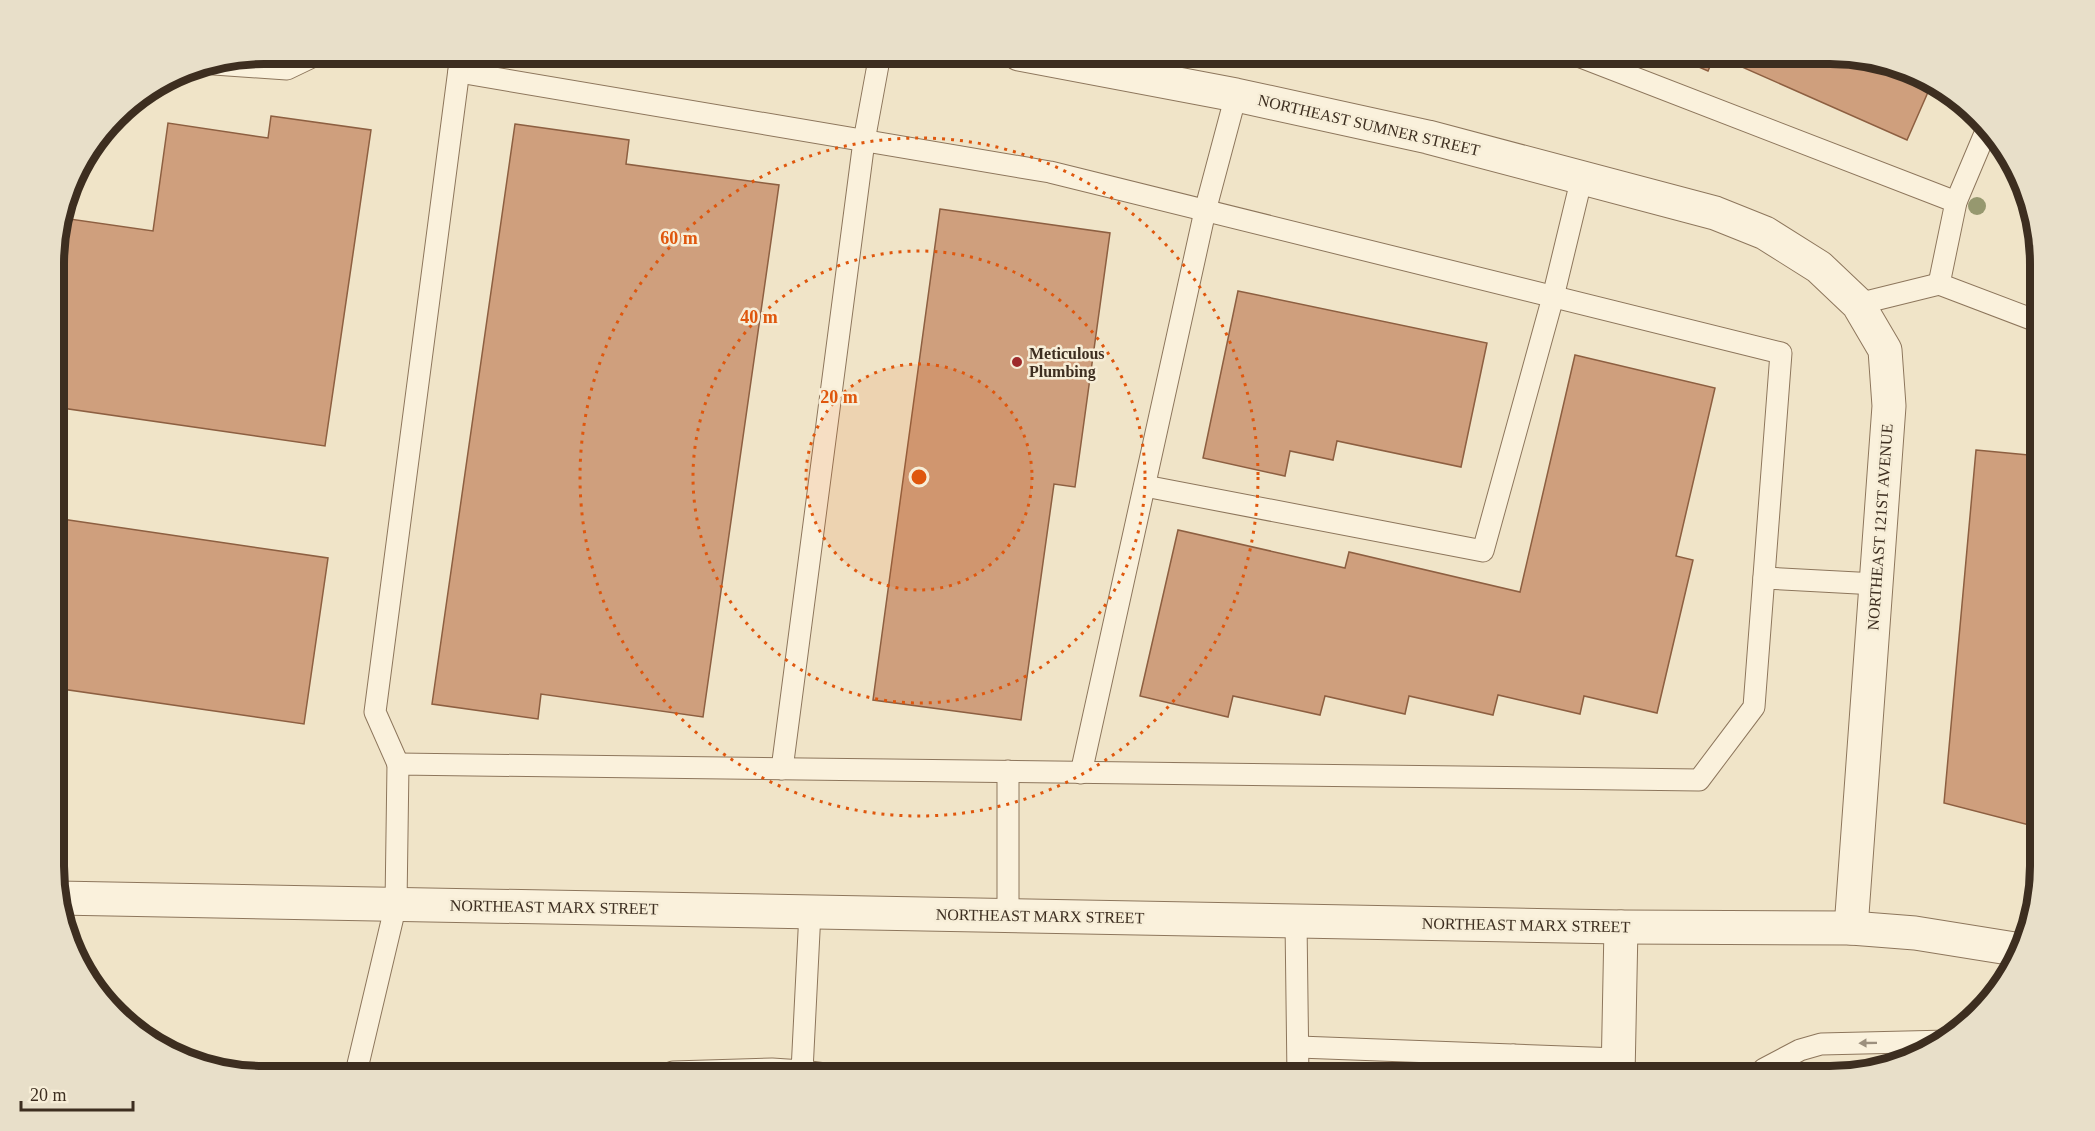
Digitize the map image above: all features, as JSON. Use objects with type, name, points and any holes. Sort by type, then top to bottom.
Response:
[{"type":"street","name":"NORTHEAST SUMNER STREET","points":[[1122,64],[1236,95],[1428,137],[1715,213]]},
{"type":"street","name":"NORTHEAST 121ST AVENUE","points":[[1715,213],[1765,233],[1819,267],[1858,304],[1885,350],[1889,406],[1851,928]]},
{"type":"street","name":"NORTHEAST MARX STREET","points":[[67,898],[1621,927],[1851,928],[1915,933],[2013,949]]},
{"type":"street","points":[[1618,1066],[1621,927]]},
{"type":"lane","points":[[1599,64],[1956,202]]},
{"type":"lane","points":[[243,66],[287,69],[295,65]]},
{"type":"lane","points":[[358,1066],[396,904],[398,764],[375,712],[460,65]]},
{"type":"lane","points":[[398,764],[1699,780],[1754,707],[1781,353],[1050,172],[864,141],[470,65]]},
{"type":"lane","points":[[782,769],[864,141],[878,65]]},
{"type":"lane","points":[[1081,773],[1206,211],[1236,95]]},
{"type":"lane","points":[[1939,284],[1956,202],[1984,137]]},
{"type":"lane","points":[[1144,486],[1483,551],[1553,297],[1582,177]]},
{"type":"lane","points":[[1858,304],[1939,284],[2030,319]]},
{"type":"lane","points":[[1764,578],[1876,584]]},
{"type":"lane","points":[[1008,771],[1008,915]]},
{"type":"lane","points":[[802,1066],[810,912]]},
{"type":"lane","points":[[1296,921],[1298,1066]]},
{"type":"lane","points":[[1770,1066],[1800,1050],[1821,1044],[1927,1042]]},
{"type":"lane","points":[[1299,1047],[1513,1055],[1602,1066]]},
{"type":"lane","points":[[1512,1066],[1513,1055]]},
{"type":"building","points":[[1692,64],[1711,64],[1708,71]]},
{"type":"building","points":[[1735,64],[1843,65],[1869,68],[1919,85],[1929,91],[1907,140]]},
{"type":"building","points":[[271,116],[371,130],[325,446],[65,408],[65,252],[70,219],[153,231],[168,123],[268,138]]},
{"type":"building","points":[[515,124],[629,140],[626,164],[779,185],[703,717],[541,694],[538,719],[432,704]]},
{"type":"building","points":[[940,209],[1110,233],[1075,487],[1054,484],[1021,720],[873,700]]},
{"type":"building","points":[[1238,291],[1487,343],[1461,467],[1337,441],[1333,460],[1290,451],[1285,476],[1203,458]]},
{"type":"building","points":[[1575,355],[1715,388],[1676,556],[1693,560],[1657,713],[1584,696],[1580,714],[1498,695],[1493,715],[1409,696],[1405,714],[1325,696],[1320,715],[1233,696],[1228,717],[1140,696],[1178,530],[1345,568],[1349,552],[1520,592]]},
{"type":"building","points":[[1976,450],[2030,455],[2030,825],[1944,803]]},
{"type":"building","points":[[65,519],[328,558],[304,724],[64,689]]},
{"type":"place","name":"Meticulous Plumbing","points":[[1017,362]]}]
